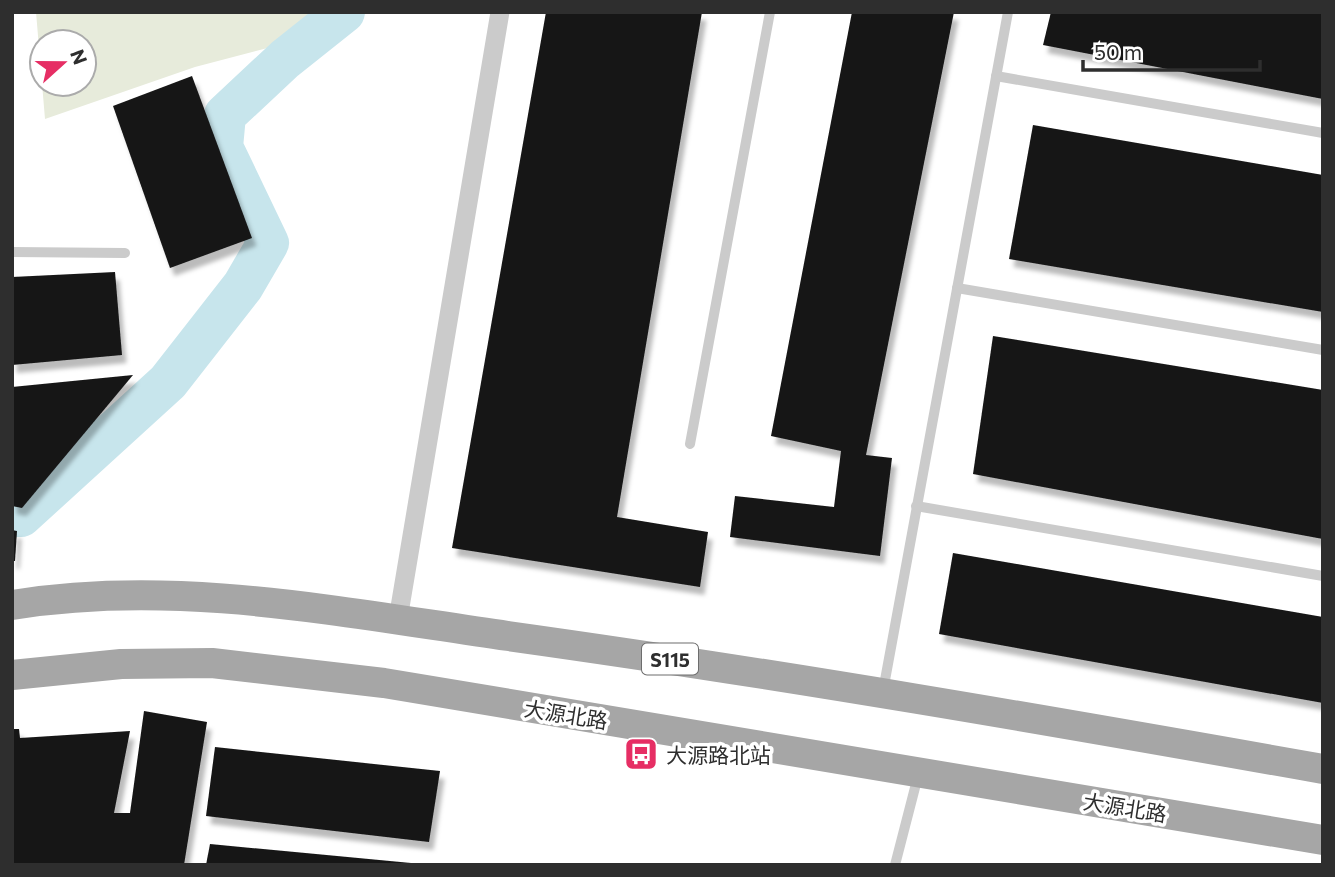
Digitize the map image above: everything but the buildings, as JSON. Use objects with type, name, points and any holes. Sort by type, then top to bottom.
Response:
[{"type":"main road","name":"S115","points":[[12,605],[140,594],[211,597],[398,619],[883,691],[1323,769]]},
{"type":"main road","name":"大源北路","points":[[12,675],[121,664],[212,663],[384,683],[1323,840]]},
{"type":"street","points":[[398,619],[500,12]]},
{"type":"lane","points":[[690,444],[770,12]]},
{"type":"lane","points":[[883,691],[1008,12]]},
{"type":"lane","points":[[996,76],[1323,133]]},
{"type":"lane","points":[[12,252],[125,253]]},
{"type":"lane","points":[[957,288],[1323,350]]},
{"type":"lane","points":[[916,506],[1323,576]]},
{"type":"lane","points":[[895,865],[919,772]]},
{"type":"green space","points":[[36,12],[326,12],[302,39],[195,67],[45,119],[43,98],[98,98],[98,28],[37,28]]},
{"type":"waterway","points":[[12,516],[21,516],[168,382],[243,286],[268,243],[222,147],[225,115],[285,59],[344,12]]},
{"type":"place","name":"大源路北站","points":[[641,754]]}]
